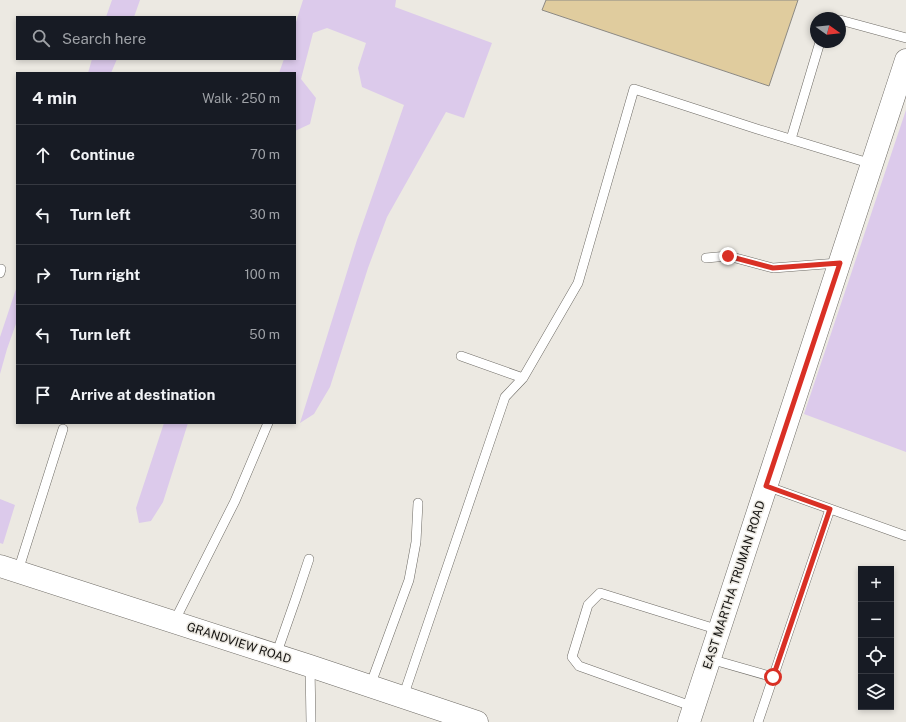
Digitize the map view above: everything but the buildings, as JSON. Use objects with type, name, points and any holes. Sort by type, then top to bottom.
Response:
[{"type":"main road","name":"EAST MARTHA TRUMAN ROAD","points":[[692,714],[906,60]]},
{"type":"main road","name":"GRANDVIEW ROAD","points":[[9,569],[310,666],[477,722]]},
{"type":"lane","points":[[846,22],[906,38]]},
{"type":"lane","points":[[791,139],[818,48]]},
{"type":"lane","points":[[403,697],[505,397],[522,378],[578,283],[634,89],[872,164]]},
{"type":"lane","points":[[706,258],[728,256],[773,268],[840,263]]},
{"type":"lane","points":[[0,269],[0,273]]},
{"type":"lane","points":[[461,356],[522,378]]},
{"type":"lane","points":[[174,622],[235,501],[268,424]]},
{"type":"lane","points":[[9,569],[63,429]]},
{"type":"lane","points":[[766,486],[906,536]]},
{"type":"lane","points":[[370,686],[409,580],[416,542],[418,503]]},
{"type":"lane","points":[[758,722],[830,509]]},
{"type":"lane","points":[[276,655],[309,558]]},
{"type":"lane","points":[[692,714],[579,666],[572,657],[588,605],[600,593],[719,630]]},
{"type":"lane","points":[[710,659],[773,677]]},
{"type":"lane","points":[[310,666],[311,722]]},
{"type":"shaded area","points":[[112,0],[140,0],[134,16],[106,16]]},
{"type":"shaded area","points":[[303,0],[396,0],[395,7],[492,43],[464,118],[446,112],[387,217],[368,268],[330,387],[314,414],[300,423],[357,240],[404,105],[362,87],[358,68],[366,43],[327,28],[313,33],[301,79],[316,98],[310,124],[296,131],[296,72],[279,72],[284,60],[296,60],[296,22]]},
{"type":"shaded area","points":[[92,60],[117,60],[111,72],[88,72]]},
{"type":"shaded area","points":[[906,110],[906,452],[804,414]]},
{"type":"shaded area","points":[[16,289],[16,324],[0,374],[0,337]]},
{"type":"shaded area","points":[[164,424],[188,424],[163,502],[151,521],[139,523],[136,508]]},
{"type":"shaded area","points":[[0,499],[15,505],[3,544],[0,543]]},
{"type":"route","points":[[728,256],[773,268],[840,263],[766,486],[830,509],[773,677]]}]
